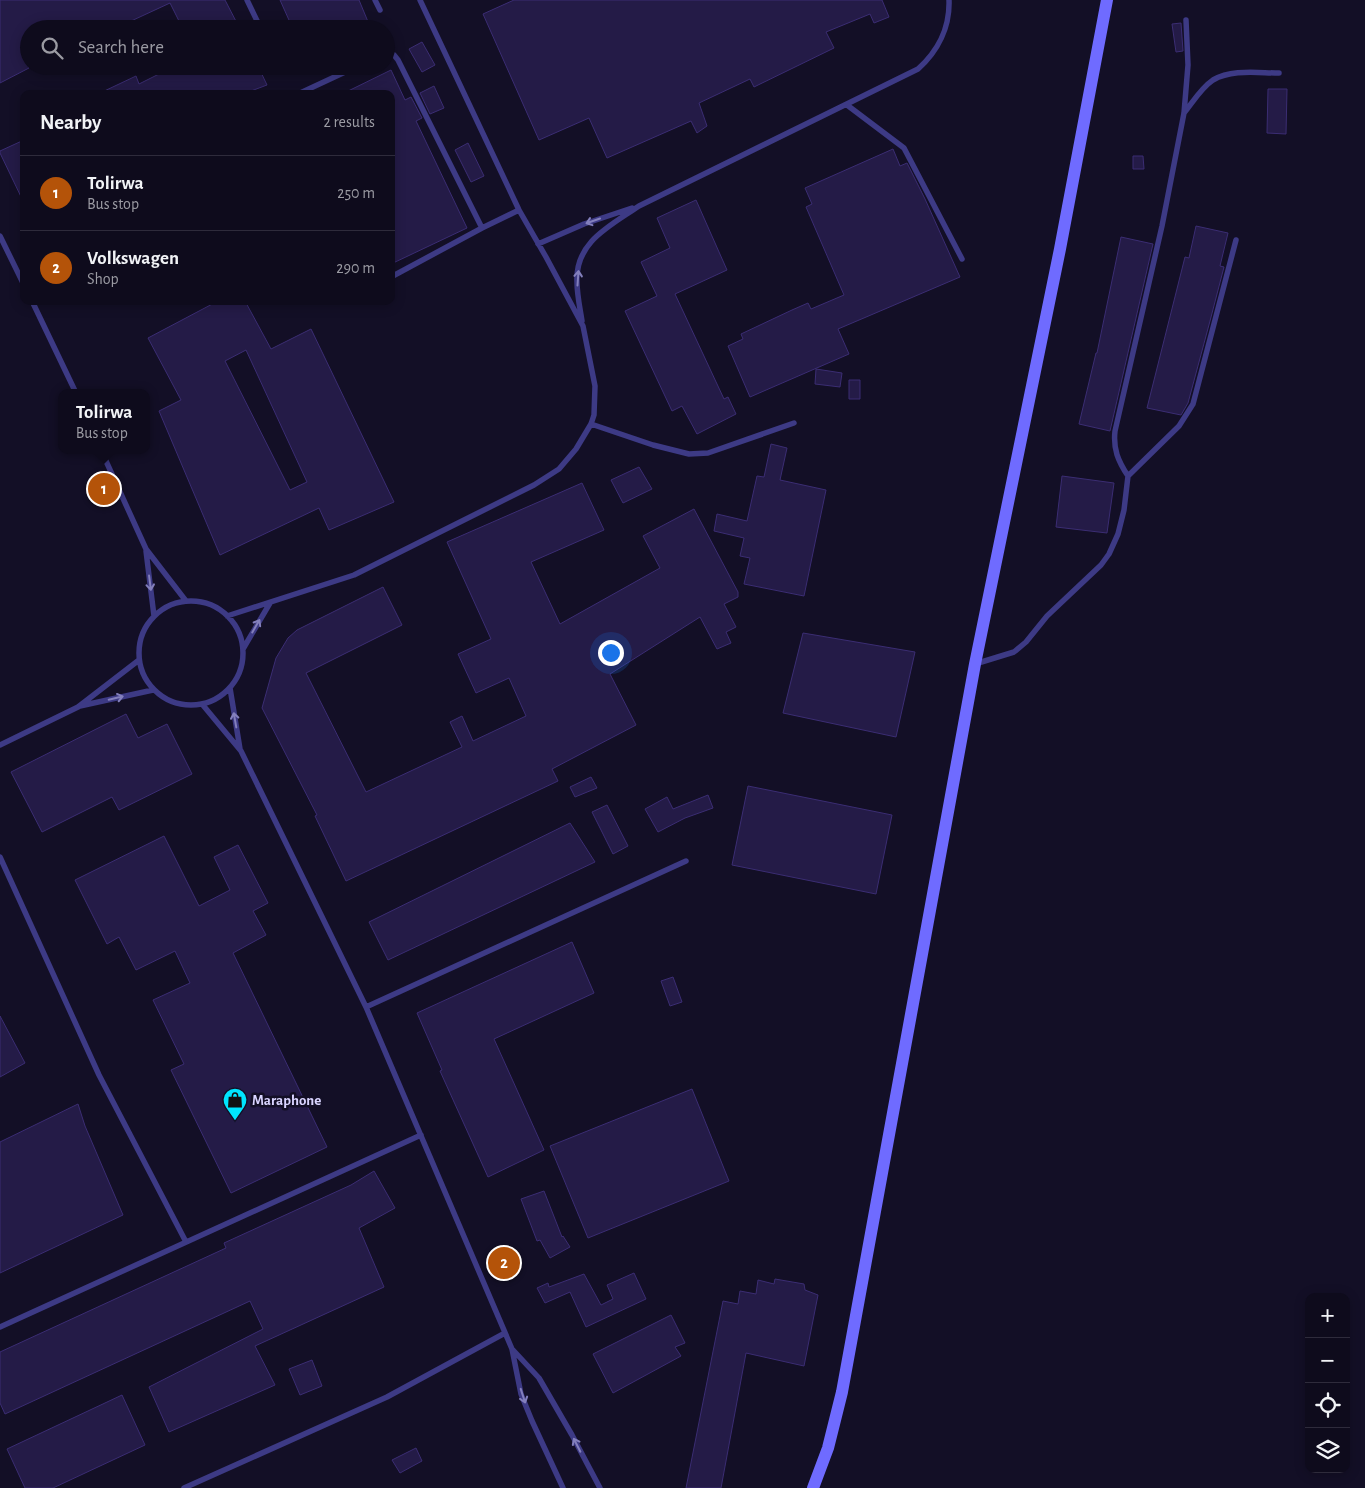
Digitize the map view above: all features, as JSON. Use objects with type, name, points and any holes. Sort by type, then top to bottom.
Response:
[{"type":"main road","points":[[813,1488],[828,1448],[842,1392],[975,664],[1060,249],[1107,0]]},
{"type":"lane","points":[[247,0],[257,20]]},
{"type":"lane","points":[[375,0],[380,10]]},
{"type":"lane","points":[[420,0],[519,210],[582,326]]},
{"type":"lane","points":[[538,244],[584,224],[639,206],[918,69],[930,58],[939,42],[948,20],[949,0]]},
{"type":"lane","points":[[1128,476],[1119,462],[1115,451],[1115,431],[1162,226],[1184,113],[1188,65],[1186,20]]},
{"type":"lane","points":[[395,56],[482,228]]},
{"type":"lane","points":[[1184,113],[1212,81],[1224,75],[1279,73]]},
{"type":"lane","points":[[307,90],[339,75]]},
{"type":"lane","points":[[847,105],[904,148],[962,260]]},
{"type":"lane","points":[[227,616],[354,575],[534,485],[559,469],[576,449],[591,424],[594,415],[595,386],[582,326],[576,282],[579,261],[587,244],[603,230],[639,206]]},
{"type":"lane","points":[[395,275],[519,210]]},
{"type":"lane","points":[[0,236],[20,277]]},
{"type":"lane","points":[[975,664],[1014,652],[1026,642],[1047,616],[1101,565],[1109,554],[1118,534],[1124,510],[1128,476],[1180,426],[1193,404],[1236,240]]},
{"type":"lane","points":[[34,305],[74,389]]},
{"type":"lane","points":[[591,424],[653,445],[689,454],[708,453],[794,424]]},
{"type":"lane","points":[[102,454],[146,549],[186,601]]},
{"type":"lane","points":[[146,549],[154,616]]},
{"type":"lane","points":[[186,601],[201,602],[216,607],[227,616],[238,631],[243,649],[242,663],[238,676],[230,688],[217,698],[202,704],[184,705],[168,700],[153,690],[141,671],[139,660],[139,644],[144,629],[154,616],[169,606],[186,601]]},
{"type":"lane","points":[[243,649],[270,603]]},
{"type":"lane","points":[[0,745],[78,707],[139,660]]},
{"type":"lane","points":[[230,688],[241,751]]},
{"type":"lane","points":[[78,707],[153,690]]},
{"type":"lane","points":[[202,704],[241,751],[366,1007],[512,1349],[522,1394],[532,1421],[563,1488]]},
{"type":"lane","points":[[0,857],[99,1075],[186,1242]]},
{"type":"lane","points":[[366,1007],[686,861]]},
{"type":"lane","points":[[0,1327],[421,1135]]},
{"type":"lane","points":[[184,1488],[386,1397],[505,1333]]},
{"type":"lane","points":[[512,1349],[539,1378],[600,1488]]},
{"type":"building","points":[[0,0],[225,0],[235,20],[178,20],[170,3],[133,20],[20,20],[20,73],[0,83]]},
{"type":"building","points":[[280,0],[359,0],[367,20],[289,20]]},
{"type":"building","points":[[514,0],[882,0],[889,17],[874,23],[870,14],[826,32],[834,48],[754,87],[750,79],[699,103],[707,126],[697,133],[691,121],[607,158],[589,118],[539,140],[483,14]]},
{"type":"building","points":[[1181,23],[1183,51],[1176,52],[1172,24]]},
{"type":"building","points":[[422,42],[435,65],[422,72],[409,49]]},
{"type":"building","points":[[157,75],[262,75],[267,85],[254,90],[106,90],[136,76],[139,84]]},
{"type":"building","points":[[381,75],[393,75],[405,100],[411,97],[422,118],[416,121],[467,228],[395,262],[395,90],[350,90]]},
{"type":"building","points":[[434,86],[444,108],[430,114],[420,93]]},
{"type":"building","points":[[1268,89],[1287,89],[1286,134],[1267,133]]},
{"type":"building","points":[[20,142],[20,195],[0,153],[0,151]]},
{"type":"building","points":[[468,143],[484,176],[471,182],[455,150]]},
{"type":"building","points":[[893,149],[900,166],[907,163],[960,277],[838,329],[849,354],[750,397],[728,346],[743,339],[741,334],[792,310],[808,303],[811,309],[844,295],[806,207],[812,204],[805,188]]},
{"type":"building","points":[[1133,156],[1143,156],[1144,169],[1133,169]]},
{"type":"building","points":[[696,200],[727,270],[675,294],[724,399],[728,397],[736,414],[697,434],[682,406],[672,411],[625,311],[657,296],[641,262],[670,248],[657,218]]},
{"type":"building","points":[[1196,226],[1228,233],[1220,266],[1224,267],[1188,403],[1181,415],[1147,408],[1185,257],[1189,258]]},
{"type":"building","points":[[1121,237],[1153,244],[1110,431],[1079,424],[1097,353]]},
{"type":"building","points":[[210,305],[247,305],[271,349],[311,329],[394,502],[329,530],[319,508],[220,555],[159,411],[181,400],[148,338]],"holes":[[[246,350],[307,482],[290,490],[225,361]]]},
{"type":"building","points":[[816,369],[842,373],[840,387],[815,384]]},
{"type":"building","points":[[849,380],[860,380],[860,399],[849,399]]},
{"type":"building","points":[[771,444],[787,448],[780,480],[826,490],[804,596],[744,584],[750,558],[740,556],[744,538],[714,531],[717,514],[747,521],[757,476],[764,477]]},
{"type":"building","points":[[639,467],[652,489],[623,503],[611,480]]},
{"type":"building","points":[[1062,476],[1114,483],[1107,533],[1056,527]]},
{"type":"building","points":[[582,483],[604,530],[531,562],[560,624],[660,568],[643,536],[694,509],[738,592],[738,597],[724,604],[736,627],[726,632],[731,643],[717,649],[700,617],[610,674],[636,725],[552,769],[558,781],[346,881],[315,816],[317,815],[262,708],[276,658],[288,638],[297,630],[383,587],[402,625],[306,673],[366,792],[462,747],[450,722],[462,716],[473,741],[526,716],[509,678],[476,693],[458,654],[491,639],[447,542]]},
{"type":"building","points":[[803,633],[915,652],[896,737],[783,713]]},
{"type":"building","points":[[126,714],[138,738],[167,724],[192,774],[119,810],[112,797],[42,832],[11,772]]},
{"type":"building","points":[[591,777],[597,788],[575,797],[570,787]]},
{"type":"building","points":[[748,786],[892,815],[876,894],[732,865]]},
{"type":"building","points":[[708,795],[713,808],[685,818],[658,832],[645,809],[667,797],[673,809]]},
{"type":"building","points":[[607,805],[628,846],[613,854],[592,812]]},
{"type":"building","points":[[570,823],[595,862],[388,960],[369,922]]},
{"type":"building","points":[[164,836],[199,906],[230,890],[214,857],[238,845],[268,903],[253,911],[266,935],[233,953],[327,1147],[231,1193],[171,1070],[184,1064],[153,1000],[190,983],[175,951],[136,970],[119,937],[107,944],[75,880]]},
{"type":"building","points":[[572,942],[594,993],[494,1039],[544,1150],[488,1177],[440,1071],[442,1070],[417,1013]]},
{"type":"building","points":[[673,977],[682,1002],[670,1006],[661,981]]},
{"type":"building","points":[[0,1016],[25,1063],[0,1077]]},
{"type":"building","points":[[692,1089],[729,1181],[588,1238],[550,1146]]},
{"type":"building","points":[[78,1104],[85,1126],[123,1215],[0,1273],[0,1142]]},
{"type":"building","points":[[374,1171],[395,1208],[359,1228],[384,1287],[255,1346],[275,1385],[169,1432],[149,1387],[263,1329],[250,1301],[5,1414],[0,1403],[0,1352],[226,1248],[224,1243],[351,1185]]},
{"type":"building","points":[[544,1191],[562,1237],[570,1247],[550,1258],[540,1240],[537,1241],[521,1199]]},
{"type":"building","points":[[634,1273],[646,1299],[586,1327],[570,1292],[545,1303],[537,1288],[548,1283],[549,1287],[584,1274],[601,1305],[613,1299],[607,1285]]},
{"type":"building","points":[[775,1279],[804,1284],[805,1290],[818,1295],[804,1366],[746,1353],[721,1488],[686,1488],[723,1301],[738,1304],[740,1291],[756,1294],[758,1280],[774,1284]]},
{"type":"building","points":[[671,1315],[685,1343],[675,1347],[681,1356],[613,1393],[593,1354]]},
{"type":"building","points":[[312,1360],[322,1386],[300,1395],[289,1369]]},
{"type":"building","points":[[122,1395],[145,1445],[53,1488],[25,1488],[7,1449]]},
{"type":"building","points":[[416,1448],[422,1461],[400,1473],[392,1460]]},
{"type":"place","name":"Tolirwa","points":[[104,489]]},
{"type":"place","name":"Maraphone","points":[[235,1121]]},
{"type":"place","name":"Volkswagen","points":[[504,1263]]}]
